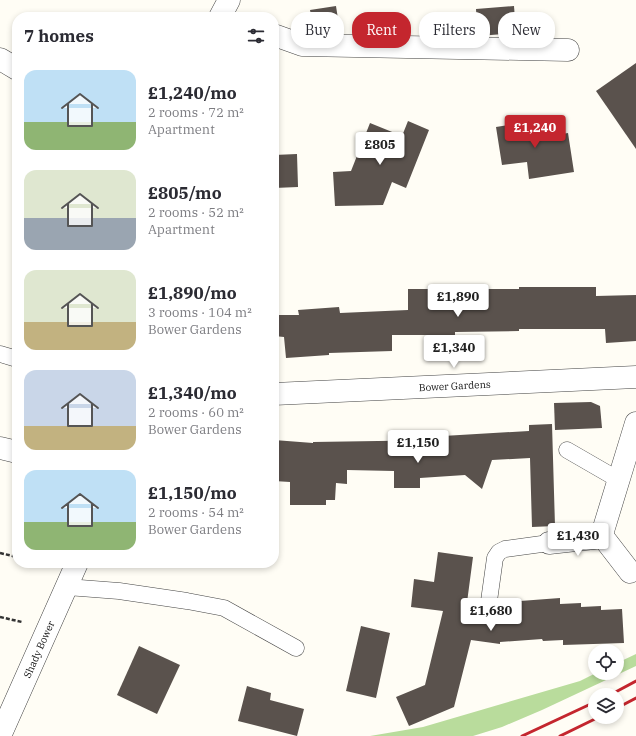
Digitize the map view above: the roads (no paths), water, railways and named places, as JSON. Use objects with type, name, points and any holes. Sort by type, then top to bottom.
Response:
[{"type":"street","points":[[279,37],[302,45],[568,50]]},
{"type":"street","points":[[0,59],[12,66]]},
{"type":"street","name":"Bower Gardens","points":[[279,394],[636,377]]},
{"type":"street","points":[[603,537],[636,423]]},
{"type":"street","points":[[0,448],[12,451]]},
{"type":"street","points":[[549,543],[603,537]]},
{"type":"street","points":[[603,537],[630,572]]},
{"type":"street","name":"Shady Bower","points":[[0,736],[75,568]]},
{"type":"lane","points":[[0,354],[12,358]]},
{"type":"lane","points":[[567,450],[619,480]]},
{"type":"lane","points":[[488,608],[495,558],[499,552],[505,549],[549,543]]},
{"type":"lane","points":[[66,587],[127,592],[224,608],[296,648]]},
{"type":"railway","points":[[623,688],[636,681]]},
{"type":"railway","points":[[624,704],[636,698]]},
{"type":"railway","points":[[522,736],[588,705]]},
{"type":"railway","points":[[560,736],[588,722]]}]
